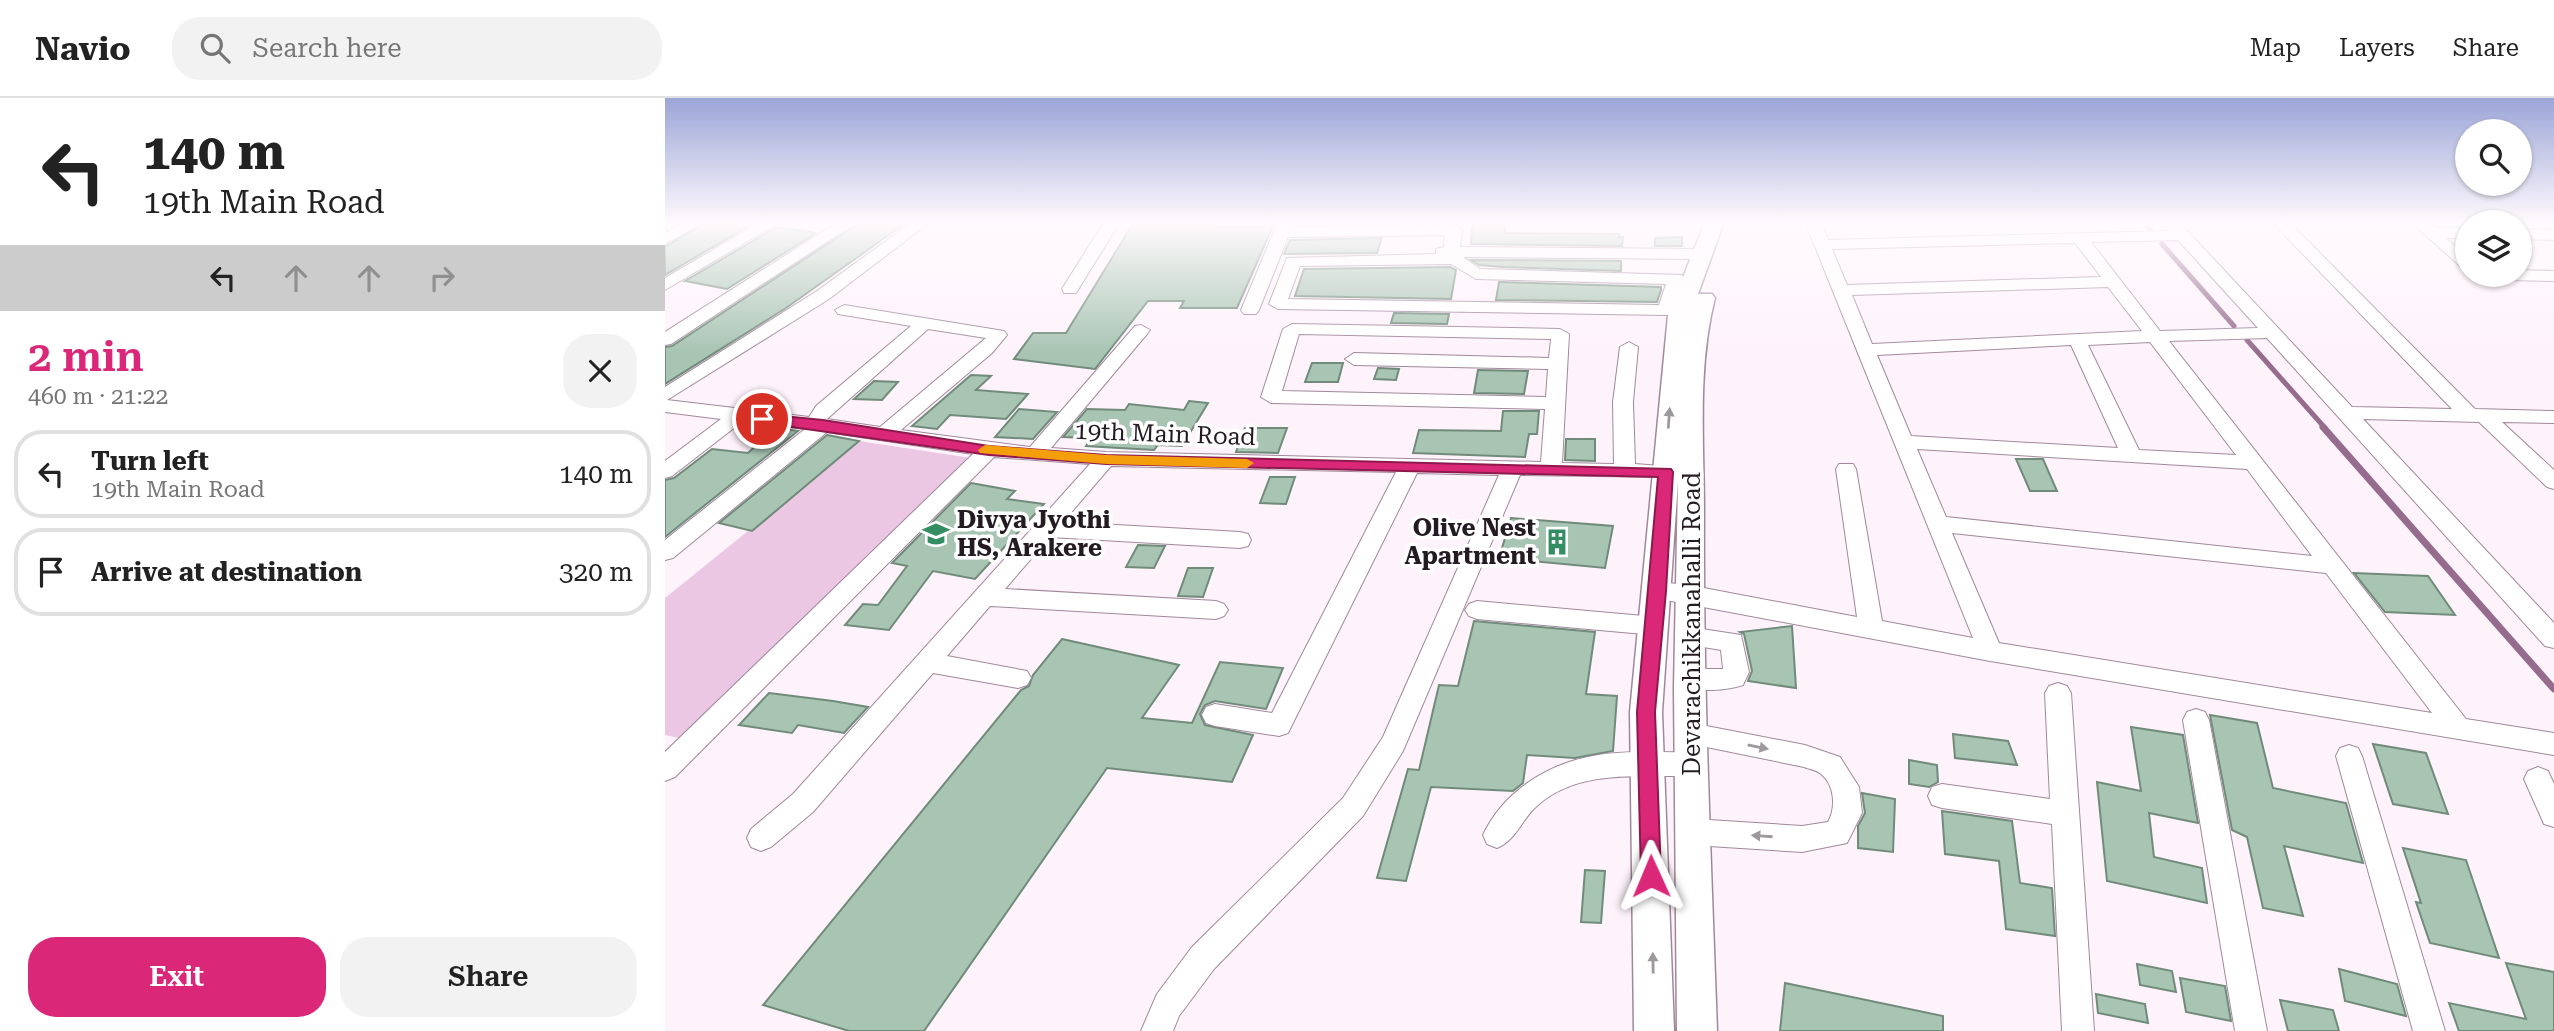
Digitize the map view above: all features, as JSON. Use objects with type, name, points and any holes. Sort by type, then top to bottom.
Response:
[{"type":"main road","name":"Devarachikkanahalli Road","points":[[1654,1031],[1646,712],[1658,591],[1679,295],[1696,266]]},
{"type":"main road","name":"Devarachikkanahalli Road","points":[[1697,1031],[1688,594],[1697,319],[1715,266]]},
{"type":"street","points":[[665,285],[698,266]]},
{"type":"street","points":[[665,341],[782,266]]},
{"type":"street","points":[[665,394],[823,295],[863,266]]},
{"type":"street","points":[[1070,289],[1085,266]]},
{"type":"street","points":[[1249,310],[1268,266]]},
{"type":"street","points":[[1292,266],[1279,304],[1666,310],[1679,295],[1676,279],[1476,274],[1465,266]]},
{"type":"street","points":[[1831,266],[1990,651]]},
{"type":"street","points":[[2100,266],[2459,729]]},
{"type":"street","points":[[2210,266],[2550,632]]},
{"type":"street","points":[[2324,266],[2476,415],[2554,482]]},
{"type":"street","points":[[2532,276],[2554,276]]},
{"type":"street","points":[[1842,290],[2113,282]]},
{"type":"street","points":[[844,310],[998,335],[986,349],[884,434]]},
{"type":"street","points":[[665,552],[818,424],[823,410],[926,322]]},
{"type":"street","points":[[1353,378],[1355,329]]},
{"type":"street","points":[[1035,454],[1141,330]]},
{"type":"street","points":[[1551,469],[1560,334],[1292,330],[1271,397],[1353,378],[1558,363]]},
{"type":"street","points":[[1867,351],[2155,336],[2273,333]]},
{"type":"street","points":[[2077,340],[2132,456]]},
{"type":"street","points":[[1625,471],[1623,402],[1629,348]]},
{"type":"street","points":[[1353,378],[1555,403]]},
{"type":"street","name":"19th Main Road","points":[[665,406],[818,424],[989,450],[1106,459],[1666,472]]},
{"type":"street","points":[[2345,412],[2554,417]]},
{"type":"street","points":[[665,471],[737,416]]},
{"type":"street","points":[[1905,442],[2253,463]]},
{"type":"street","points":[[665,769],[989,450]]},
{"type":"street","points":[[761,838],[803,803],[1106,459]]},
{"type":"street","points":[[1215,715],[1279,725],[1409,468]]},
{"type":"street","points":[[1157,1031],[1168,1005],[1203,958],[1353,807],[1394,743],[1512,468]]},
{"type":"street","points":[[1846,468],[1871,629]]},
{"type":"street","points":[[1939,524],[2333,566]]},
{"type":"street","points":[[1044,529],[1240,540]]},
{"type":"street","points":[[1658,591],[1688,594],[1990,651],[2554,744]]},
{"type":"street","points":[[984,597],[1216,610]]},
{"type":"street","points":[[1477,610],[1655,626]]},
{"type":"street","points":[[1689,636],[1732,642],[1736,672],[1734,678],[1730,679],[1690,679]]},
{"type":"street","points":[[927,662],[1018,678]]},
{"type":"street","points":[[2058,693],[2078,1031]]},
{"type":"street","points":[[2196,720],[2251,1031]]},
{"type":"street","points":[[1691,734],[1805,756],[1830,765],[1845,787],[1848,813],[1837,834],[1803,839],[1693,832]]},
{"type":"street","points":[[2349,756],[2429,1031]]},
{"type":"street","points":[[1497,835],[1528,796],[1562,777],[1594,767],[1692,764]]},
{"type":"street","points":[[2538,779],[2554,815]]},
{"type":"street","points":[[1942,796],[2065,814]]},
{"type":"shaded area","points":[[859,441],[971,458],[683,739],[665,735],[665,598]]},
{"type":"building","points":[[665,266],[681,266],[665,275]]},
{"type":"building","points":[[711,266],[764,266],[727,289],[685,281]]},
{"type":"building","points":[[795,266],[846,266],[786,308],[665,384],[665,347],[672,346]]},
{"type":"building","points":[[1107,266],[1256,266],[1237,308],[1180,308],[1184,301],[1148,301],[1095,369],[1014,359],[1033,333],[1066,333]]},
{"type":"building","points":[[1485,266],[1621,266],[1621,271]]},
{"type":"building","points":[[1450,267],[1456,270],[1451,299],[1295,296],[1304,269]]},
{"type":"building","points":[[1499,282],[1661,287],[1661,290],[1657,302],[1496,300]]},
{"type":"building","points":[[1394,313],[1449,314],[1447,324],[1391,323]]},
{"type":"building","points":[[1312,363],[1343,363],[1338,382],[1305,382]]},
{"type":"building","points":[[1378,368],[1399,369],[1396,380],[1374,379]]},
{"type":"building","points":[[1478,370],[1528,371],[1524,394],[1474,393]]},
{"type":"building","points":[[971,375],[991,376],[976,390],[1028,394],[1006,419],[950,415],[937,429],[912,426]]},
{"type":"building","points":[[874,381],[898,382],[882,400],[854,399]]},
{"type":"building","points":[[1189,401],[1208,403],[1182,446],[1158,445],[1154,450],[1086,446],[1091,438],[1063,437],[1087,409],[1125,410],[1129,404],[1184,410]]},
{"type":"building","points":[[1019,409],[1057,412],[1033,439],[995,437]]},
{"type":"building","points":[[1503,411],[1539,411],[1537,434],[1529,434],[1525,457],[1413,453],[1419,430],[1501,431]]},
{"type":"building","points":[[775,428],[798,431],[665,537],[665,480],[674,478],[712,449],[748,453]]},
{"type":"building","points":[[1245,428],[1287,428],[1278,453],[1236,452]]},
{"type":"building","points":[[827,435],[859,441],[752,531],[719,523]]},
{"type":"building","points":[[1566,439],[1595,439],[1595,461],[1565,460]]},
{"type":"building","points":[[2016,459],[2043,459],[2057,491],[2030,491]]},
{"type":"building","points":[[1270,477],[1295,477],[1286,504],[1260,503]]},
{"type":"building","points":[[971,483],[1015,491],[1007,499],[1044,504],[975,579],[933,571],[889,630],[845,625],[863,604],[878,605],[907,566],[892,563]]},
{"type":"building","name":"Olive Nest Apartment","points":[[1511,518],[1613,526],[1605,568],[1499,558]]},
{"type":"building","points":[[1138,545],[1165,546],[1154,568],[1126,567]]},
{"type":"building","points":[[1188,568],[1213,568],[1203,597],[1178,596]]},
{"type":"building","points":[[2354,573],[2428,576],[2455,615],[2385,612]]},
{"type":"building","points":[[1474,621],[1595,632],[1586,694],[1617,696],[1613,751],[1575,758],[1527,755],[1523,783],[1513,791],[1431,787],[1406,881],[1377,878],[1408,769],[1419,770],[1439,685],[1458,686]]},
{"type":"building","points":[[1792,626],[1796,688],[1748,681],[1752,671],[1744,634],[1740,632]]},
{"type":"building","points":[[1062,639],[1179,665],[1142,718],[1192,723],[1220,662],[1283,668],[1266,709],[1215,701],[1205,705],[1200,714],[1205,725],[1253,735],[1232,782],[1107,768],[924,1031],[849,1031],[763,1005],[1021,690],[1029,686],[1033,675]]},
{"type":"building","points":[[769,693],[868,707],[844,733],[798,725],[792,733],[739,725]]},
{"type":"building","points":[[2210,715],[2257,723],[2273,788],[2346,803],[2363,863],[2284,846],[2303,916],[2263,908],[2247,837],[2232,830]]},
{"type":"building","points":[[2131,727],[2183,735],[2198,823],[2149,813],[2154,857],[2202,868],[2207,903],[2107,881],[2097,782],[2141,791]]},
{"type":"building","points":[[1953,734],[2008,741],[2017,765],[1955,758]]},
{"type":"building","points":[[2373,744],[2426,753],[2448,814],[2393,804]]},
{"type":"building","points":[[1909,760],[1937,765],[1938,782],[1929,787],[1909,784]]},
{"type":"building","points":[[1862,793],[1895,799],[1893,852],[1858,848],[1858,826],[1865,813]]},
{"type":"building","points":[[1942,811],[2012,821],[2020,883],[2052,888],[2055,936],[2006,929],[1999,861],[1945,854]]},
{"type":"building","points":[[2403,848],[2466,860],[2499,958],[2430,943],[2416,902],[2421,903]]},
{"type":"building","points":[[1585,870],[1605,871],[1601,923],[1581,922]]},
{"type":"building","points":[[2506,963],[2554,972],[2554,1031],[2459,1031],[2449,1003],[2526,1019]]},
{"type":"building","points":[[2137,964],[2172,971],[2176,992],[2140,985]]},
{"type":"building","points":[[2339,969],[2397,984],[2406,1016],[2345,1001]]},
{"type":"building","points":[[2180,978],[2225,986],[2231,1021],[2186,1012]]},
{"type":"building","points":[[1785,983],[1943,1016],[1943,1031],[1780,1031]]},
{"type":"building","points":[[2096,994],[2145,1004],[2148,1023],[2098,1013]]},
{"type":"building","points":[[2280,1000],[2333,1010],[2339,1031],[2288,1031]]},
{"type":"waterway","points":[[2181,266],[2234,326]]},
{"type":"waterway","points":[[2247,340],[2325,428]]},
{"type":"waterway","points":[[2323,427],[2554,689]]},
{"type":"slow traffic","points":[[985,450],[1106,459],[1247,463]]},
{"type":"place","name":"Divya Jyothi HS, Arakere","points":[[936,534]]},
{"type":"place","name":"Olive Nest Apartment","points":[[1557,542]]},
{"type":"route","points":[[762,419],[823,425],[989,450],[1106,459],[1666,472],[1646,712],[1651,876]]}]
